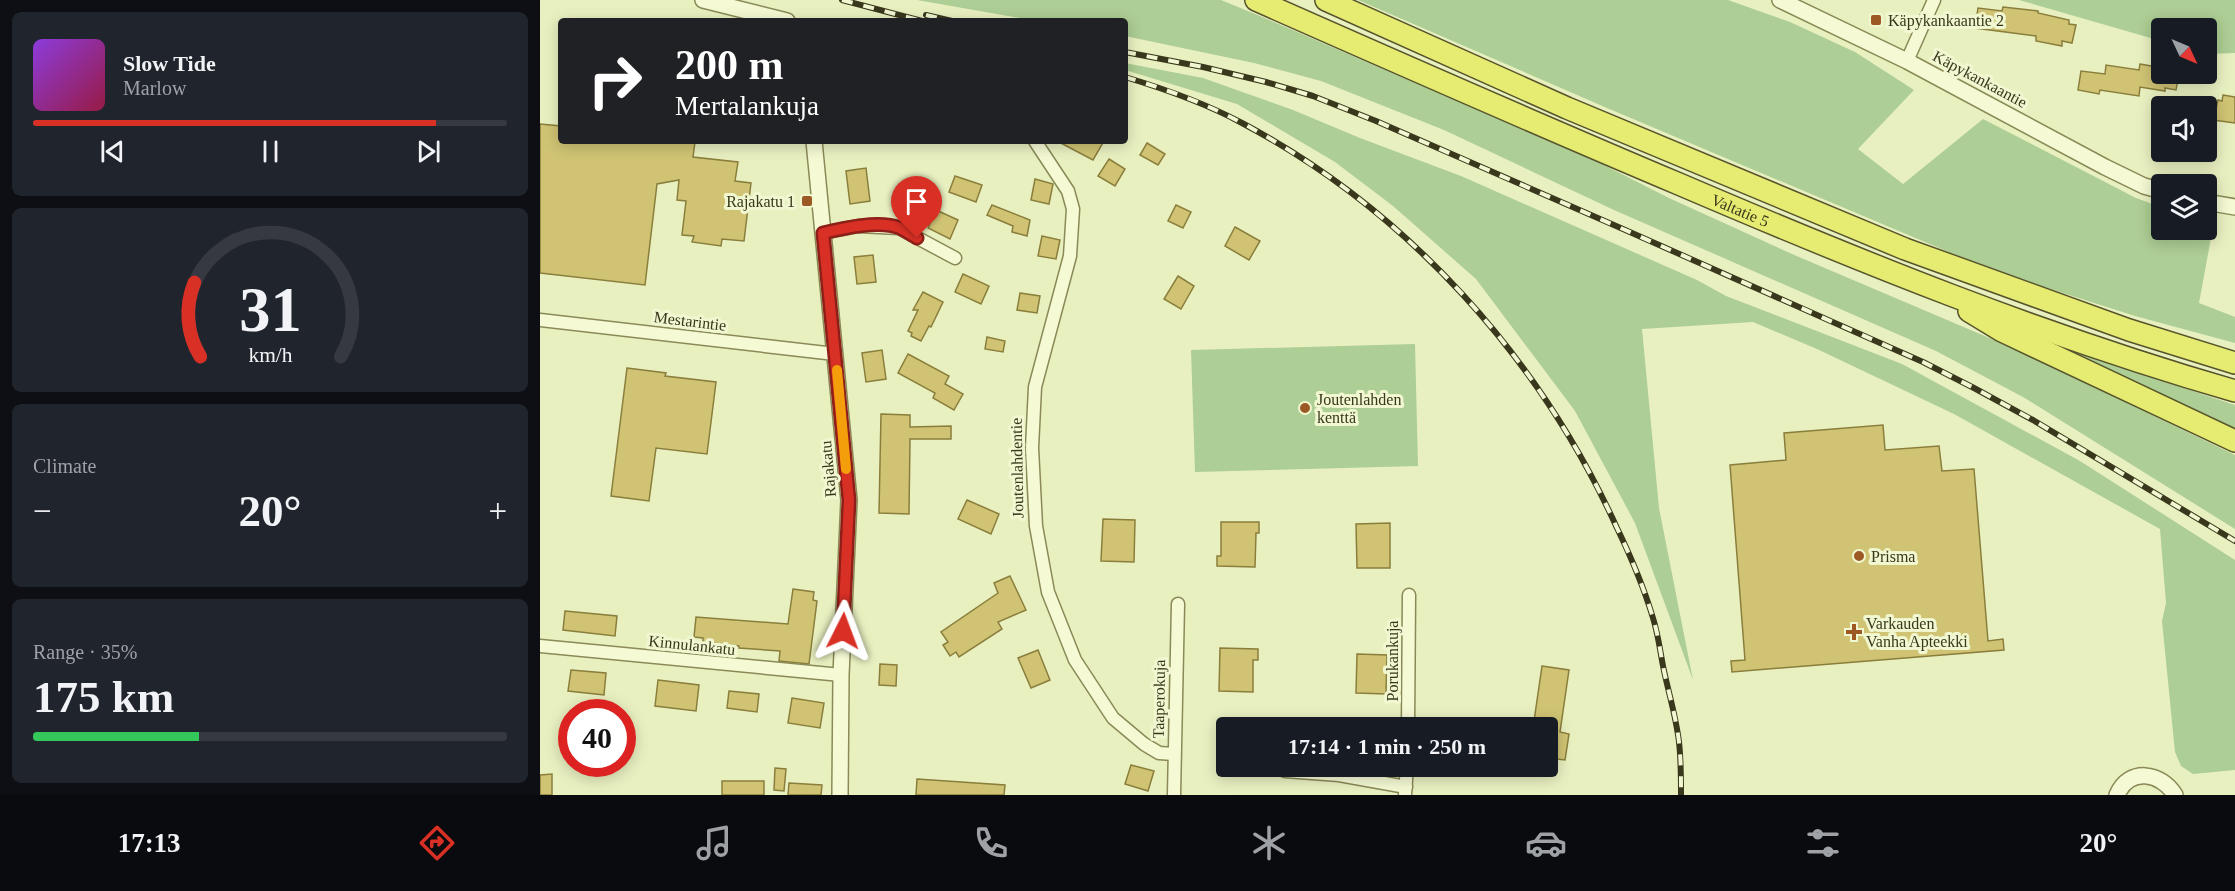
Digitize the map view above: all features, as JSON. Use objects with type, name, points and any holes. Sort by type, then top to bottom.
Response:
[{"type":"highway","name":"Valtatie 5","points":[[1256,0],[1841,254],[2155,368],[2235,391]]},
{"type":"highway","name":"Valtatie 5","points":[[1326,0],[1567,108],[1905,249],[2129,330],[2235,363]]},
{"type":"highway","points":[[1933,289],[2002,331],[2235,441]]},
{"type":"street","points":[[703,0],[775,18]]},
{"type":"street","name":"Käpykankaantie","points":[[1780,0],[1907,61],[2105,167],[2151,188]]},
{"type":"street","points":[[1907,61],[1934,0]]},
{"type":"street","name":"Rajakatu","points":[[814,144],[849,500],[841,675],[840,795]]},
{"type":"street","name":"Joutenlahdentie","points":[[1037,144],[1068,191],[1073,209],[1070,256],[1035,387],[1032,448],[1036,526],[1048,592],[1075,660],[1113,718],[1144,744],[1159,753],[1174,754]]},
{"type":"street","points":[[2217,204],[2235,207]]},
{"type":"street","points":[[823,233],[858,226],[899,228],[955,258]]},
{"type":"street","name":"Mestarintie","points":[[540,320],[835,354]]},
{"type":"street","name":"Porukankuja","points":[[1408,717],[1409,595]]},
{"type":"street","name":"Taaperokuja","points":[[1174,795],[1178,604]]},
{"type":"street","name":"Kinnulankatu","points":[[540,646],[841,675]]},
{"type":"street","points":[[2118,795],[2126,783],[2144,776],[2163,780],[2175,795]]},
{"type":"street","points":[[1347,777],[1405,791]]},
{"type":"green space","points":[[917,0],[1221,0],[1602,164],[1669,198],[1792,254],[2013,348],[2235,455],[2235,529],[2023,397],[1936,351],[1614,210],[1444,130],[1321,81],[1254,63],[1128,37],[1128,18],[1020,18]]},
{"type":"green space","points":[[1358,0],[1728,0],[1790,22],[1855,52],[1914,90],[1858,149],[1903,184],[1983,119],[2136,198],[2151,203],[2151,240],[2211,240],[2199,303],[2235,317],[2235,343],[2135,316],[2041,286],[1951,253]]},
{"type":"green space","points":[[2019,0],[2235,0],[2235,53],[2217,54],[2217,18],[2151,18],[2151,38]]},
{"type":"green space","points":[[1128,64],[1203,78],[1293,110],[1461,176],[1697,280],[1726,296],[1902,364],[2080,461],[2235,560],[2235,770],[2193,774],[2181,766],[2175,752],[2162,621],[2166,603],[2160,529],[1954,414],[1817,349],[1753,322],[1642,329],[1659,508],[1693,680],[1635,523],[1575,411],[1476,279],[1393,206],[1335,162],[1237,104],[1128,71]]},
{"type":"green space","name":"Joutenlahden kenttä","points":[[1415,344],[1418,466],[1195,472],[1191,350]]},
{"type":"green space","points":[[2066,349],[2235,405],[2235,432],[2218,424]]},
{"type":"building","points":[[2003,7],[2038,11],[2038,13],[2069,20],[2069,24],[2076,25],[2072,43],[2062,41],[2062,46],[2036,41],[2036,36],[1975,28],[1978,8],[2002,11]]},
{"type":"building","points":[[2140,64],[2151,66],[2151,84],[2177,84],[2176,90],[2165,88],[2165,91],[2140,87],[2139,96],[2100,90],[2099,94],[2078,90],[2081,71],[2105,74],[2106,65],[2139,70]]},
{"type":"building","points":[[2223,95],[2235,97],[2235,123],[2217,121],[2218,100],[2222,101]]},
{"type":"building","points":[[540,124],[558,126],[558,144],[695,144],[693,157],[738,162],[735,181],[751,183],[744,241],[722,239],[721,246],[692,242],[694,236],[682,235],[686,201],[677,200],[679,180],[657,184],[645,285],[540,273]]},
{"type":"building","points":[[1147,143],[1165,154],[1158,165],[1140,155]]},
{"type":"building","points":[[1063,144],[1102,144],[1093,160]]},
{"type":"building","points":[[1109,159],[1125,169],[1115,186],[1098,176]]},
{"type":"building","points":[[866,168],[870,201],[850,204],[846,171]]},
{"type":"building","points":[[955,176],[982,185],[976,202],[949,192]]},
{"type":"building","points":[[1035,179],[1053,184],[1049,204],[1031,200]]},
{"type":"building","points":[[992,205],[1030,220],[1027,236],[1012,232],[1013,226],[987,215]]},
{"type":"building","points":[[1176,205],[1191,212],[1183,228],[1168,221]]},
{"type":"building","points":[[936,210],[958,220],[950,239],[928,228]]},
{"type":"building","points":[[1235,227],[1260,241],[1249,260],[1225,246]]},
{"type":"building","points":[[1042,236],[1060,240],[1056,259],[1038,256]]},
{"type":"building","points":[[873,255],[876,282],[857,284],[854,257]]},
{"type":"building","points":[[963,274],[989,286],[981,304],[955,292]]},
{"type":"building","points":[[1178,276],[1194,286],[1181,309],[1164,299]]},
{"type":"building","points":[[923,292],[943,302],[931,327],[929,326],[921,341],[911,336],[912,333],[908,331],[918,310],[913,310]]},
{"type":"building","points":[[1020,293],[1040,296],[1037,313],[1017,310]]},
{"type":"building","points":[[987,337],[1005,341],[1003,352],[985,349]]},
{"type":"building","points":[[882,350],[886,379],[866,382],[862,353]]},
{"type":"building","points":[[908,354],[949,376],[945,384],[963,394],[954,410],[933,398],[935,393],[898,373]]},
{"type":"building","points":[[627,368],[666,373],[665,376],[716,382],[707,454],[656,448],[649,501],[611,496]]},
{"type":"building","points":[[881,414],[910,415],[910,427],[951,426],[951,439],[910,439],[909,514],[879,513]]},
{"type":"building","name":"Prisma","points":[[1883,425],[1885,450],[1939,446],[1942,471],[1974,469],[1988,641],[2003,639],[2004,650],[1732,672],[1731,661],[1745,660],[1730,465],[1786,460],[1784,433]]},
{"type":"building","points":[[967,500],[999,514],[991,534],[958,519]]},
{"type":"building","points":[[1103,519],[1135,520],[1134,562],[1101,561]]},
{"type":"building","points":[[1221,522],[1259,522],[1259,533],[1256,533],[1255,567],[1217,566],[1217,556],[1221,556]]},
{"type":"building","points":[[1390,523],[1390,568],[1357,568],[1356,524]]},
{"type":"building","points":[[1010,576],[1026,610],[998,622],[1002,629],[959,657],[956,652],[950,656],[943,645],[948,642],[941,632],[998,593],[994,583]]},
{"type":"building","points":[[793,589],[814,592],[813,600],[817,601],[809,664],[779,661],[780,651],[739,648],[739,646],[703,642],[703,638],[694,637],[696,617],[788,624]]},
{"type":"building","points":[[565,611],[617,616],[615,636],[563,630]]},
{"type":"building","points":[[1220,648],[1258,649],[1258,660],[1253,660],[1253,692],[1219,691]]},
{"type":"building","points":[[1038,650],[1050,680],[1031,688],[1018,658]]},
{"type":"building","points":[[1357,654],[1387,655],[1386,694],[1356,693]]},
{"type":"building","points":[[880,664],[897,665],[896,686],[879,685]]},
{"type":"building","points":[[1542,666],[1569,670],[1560,732],[1569,734],[1565,760],[1558,759],[1558,717],[1535,717]]},
{"type":"building","points":[[571,670],[606,673],[604,695],[568,691]]},
{"type":"building","points":[[658,680],[699,685],[696,711],[655,706]]},
{"type":"building","points":[[729,691],[759,694],[757,712],[727,708]]},
{"type":"building","points":[[792,698],[824,703],[820,728],[788,723]]},
{"type":"building","points":[[1131,765],[1154,771],[1148,791],[1125,784]]},
{"type":"building","points":[[775,768],[786,769],[784,791],[774,790]]},
{"type":"building","points":[[552,774],[552,795],[540,795],[540,775]]},
{"type":"building","points":[[917,779],[1005,785],[1004,795],[916,795]]},
{"type":"building","points":[[722,781],[764,781],[764,795],[722,795]]},
{"type":"building","points":[[789,783],[822,785],[821,795],[788,795]]},
{"type":"railway","points":[[842,0],[911,18]]},
{"type":"railway","points":[[926,15],[939,18]]},
{"type":"railway","points":[[1128,53],[1203,67],[1313,96],[1376,121],[1623,229],[1923,362],[2033,420],[2235,541]]},
{"type":"railway","points":[[1128,78],[1214,109],[1303,159],[1360,200],[1413,245],[1463,295],[1508,348],[1549,405],[1586,465],[1641,584],[1656,630],[1676,723],[1681,795]]},
{"type":"slow traffic","points":[[837,370],[846,469]]},
{"type":"place","name":"Käpykankaantie 2","points":[[1876,20]]},
{"type":"place","name":"Rajakatu 1","points":[[807,201]]},
{"type":"place","name":"Joutenlahden kenttä","points":[[1305,408]]},
{"type":"place","name":"Prisma","points":[[1859,556]]},
{"type":"place","name":"Varkauden Vanha Apteekki","points":[[1854,632]]},
{"type":"route","points":[[843,631],[849,500],[823,233],[858,226],[878,226],[899,228],[917,238]]}]
